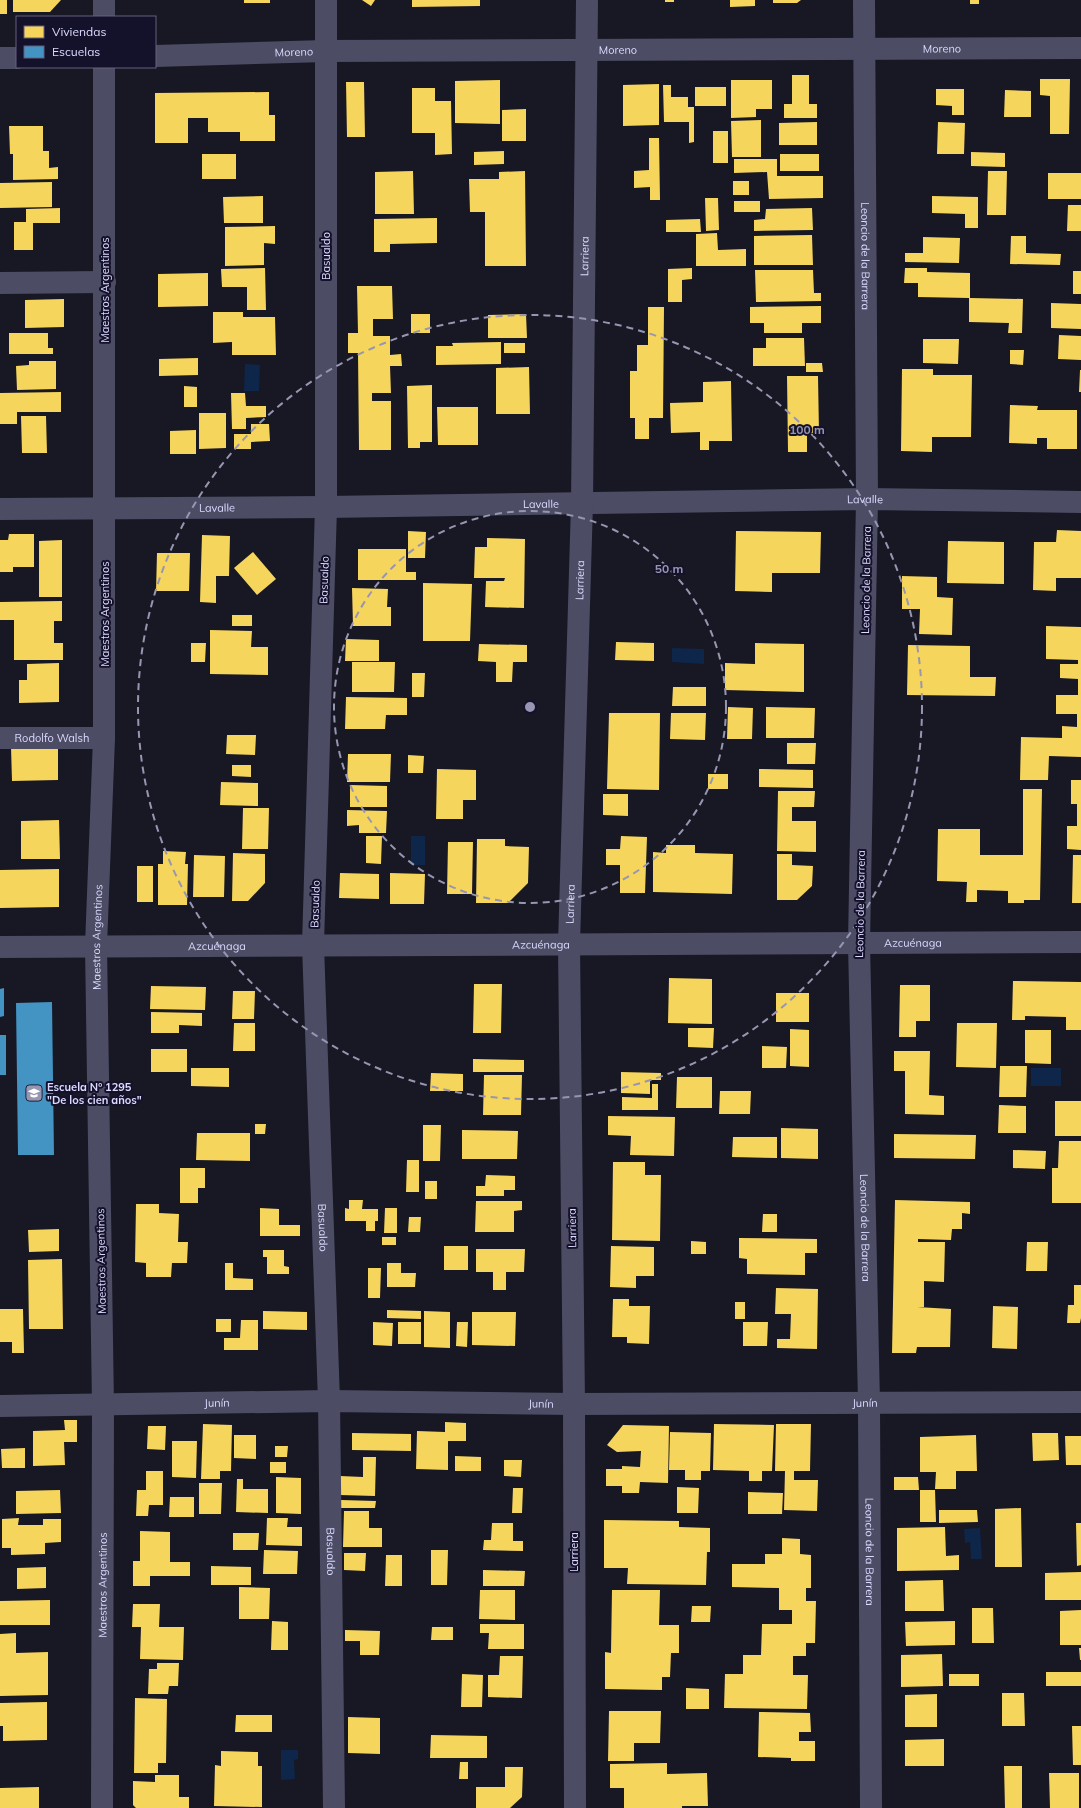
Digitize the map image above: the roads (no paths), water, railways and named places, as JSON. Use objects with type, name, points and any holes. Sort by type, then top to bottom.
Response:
[{"type":"street","points":[[104,0],[104,16]]},
{"type":"street","name":"Basualdo","points":[[326,0],[326,507],[313,946],[329,1401],[334,1808]]},
{"type":"street","name":"Larriera","points":[[575,1808],[574,1404],[569,944],[582,503],[587,50],[586,0]]},
{"type":"street","name":"Leoncio de la Barrera","points":[[864,0],[867,499],[859,943],[869,1403],[871,1808]]},
{"type":"street","name":"Moreno","points":[[156,56],[326,51],[1081,48]]},
{"type":"street","points":[[0,58],[16,58]]},
{"type":"street","name":"Maestros Argentinos","points":[[102,1808],[103,1406],[96,946],[104,738],[104,68]]},
{"type":"street","points":[[0,283],[105,282]]},
{"type":"street","name":"Lavalle","points":[[0,509],[326,507],[867,499],[1081,502]]},
{"type":"street","name":"Rodolfo Walsh","points":[[0,738],[104,738]]},
{"type":"street","name":"Azcuénaga","points":[[0,946],[1081,942]]},
{"type":"street","name":"Junín","points":[[0,1406],[103,1406],[329,1401],[574,1404],[1081,1402]]},
{"type":"water","points":[[245,364],[260,365],[259,391],[244,391]]},
{"type":"water","points":[[672,648],[704,649],[704,664],[672,662]]},
{"type":"water","points":[[411,836],[425,836],[425,865],[411,865]]},
{"type":"water","points":[[1031,1068],[1061,1068],[1061,1086],[1031,1086]]},
{"type":"water","points":[[980,1528],[982,1559],[971,1559],[970,1542],[965,1543],[964,1529]]},
{"type":"water","points":[[281,1750],[298,1750],[298,1759],[294,1760],[295,1779],[281,1780]]},
{"type":"place","name":"Escuela Nº 1295 \"De los cien años\"","points":[[34,1093]]}]
